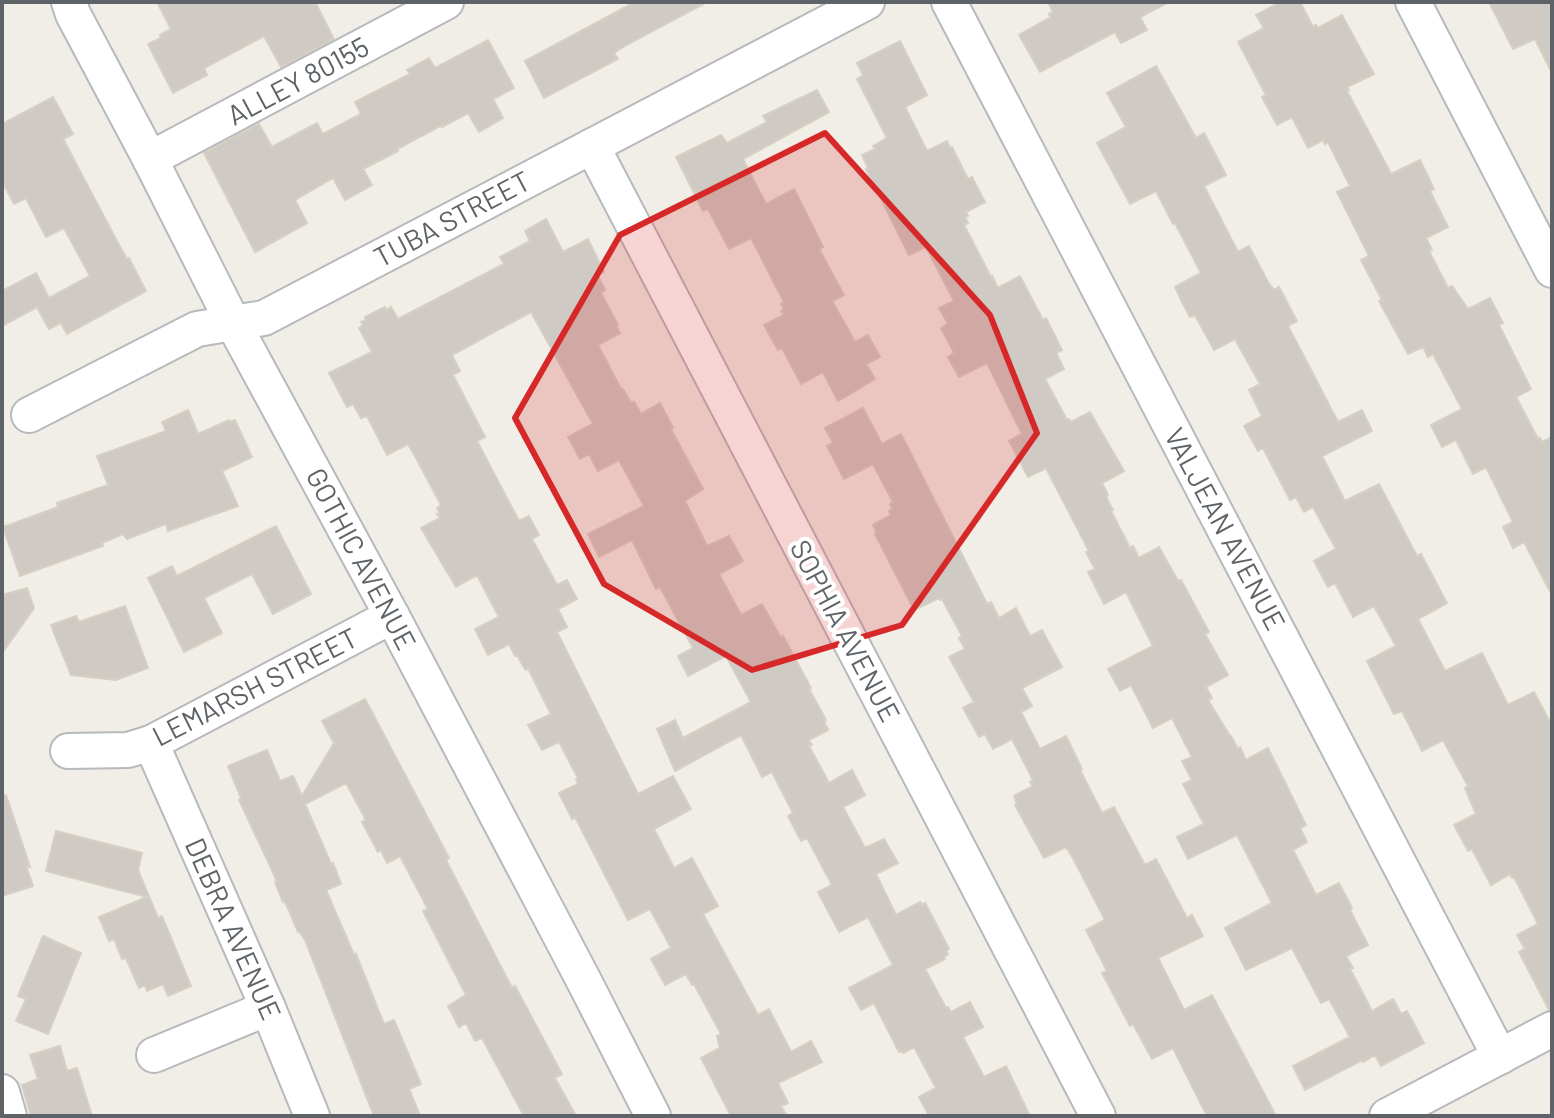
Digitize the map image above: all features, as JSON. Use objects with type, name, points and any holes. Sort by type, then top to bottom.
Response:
[{"type":"street","name":"GOTHIC AVENUE","points":[[69,2],[233,323],[392,616],[653,1116]]},
{"type":"street","name":"ALLEY 80155","points":[[150,159],[446,2]]},
{"type":"street","name":"TUBA STREET","points":[[29,415],[197,329],[264,318],[867,2]]},
{"type":"street","name":"VALJEAN AVENUE","points":[[949,2],[1500,1057]]},
{"type":"street","points":[[1413,2],[1552,270]]},
{"type":"street","name":"SOPHIA AVENUE","points":[[592,146],[1098,1116]]},
{"type":"street","name":"LEMARSH STREET","points":[[68,751],[128,750],[151,743],[392,616]]},
{"type":"street","name":"DEBRA AVENUE","points":[[151,743],[268,1008],[312,1116]]},
{"type":"street","points":[[154,1055],[268,1008]]},
{"type":"street","points":[[1387,1116],[1552,1029]]},
{"type":"street","points":[[2,1092],[9,1116]]},
{"type":"highlighted area","points":[[825,133],[990,315],[1037,433],[902,625],[752,670],[604,584],[515,418],[620,235]]},
{"type":"building","points":[[157,2],[315,2],[334,39],[281,67],[264,36],[204,68],[207,75],[173,93],[148,44],[171,29]]},
{"type":"building","points":[[635,2],[707,2],[628,44],[614,53],[618,59],[544,98],[525,61]]},
{"type":"building","points":[[1048,2],[1169,2],[1140,17],[1147,30],[1121,43],[1115,32],[1040,72],[1019,35],[1051,17],[1049,14],[1053,12]]},
{"type":"building","points":[[1281,2],[1300,2],[1313,27],[1316,25],[1318,28],[1342,15],[1374,74],[1347,87],[1347,91],[1391,174],[1420,160],[1434,189],[1430,191],[1448,227],[1426,238],[1432,250],[1429,251],[1448,288],[1452,286],[1468,309],[1490,298],[1503,323],[1499,325],[1531,389],[1516,397],[1538,439],[1542,442],[1552,437],[1552,595],[1524,542],[1513,548],[1503,527],[1513,522],[1486,467],[1473,474],[1456,440],[1442,447],[1431,425],[1462,409],[1433,354],[1428,357],[1423,347],[1408,354],[1379,301],[1382,300],[1361,260],[1369,256],[1337,192],[1350,186],[1328,142],[1325,144],[1323,140],[1308,148],[1292,117],[1277,125],[1262,97],[1266,95],[1238,42],[1264,28],[1256,15]]},
{"type":"building","points":[[1489,2],[1552,2],[1552,73],[1535,39],[1513,49]]},
{"type":"building","points":[[488,40],[514,88],[493,99],[503,118],[479,132],[468,113],[442,125],[363,169],[372,185],[345,200],[333,178],[295,200],[307,223],[255,252],[204,153],[259,124],[272,147],[317,123],[323,134],[361,114],[355,102],[410,74],[407,70],[429,58],[435,68]]},
{"type":"building","points":[[900,41],[927,95],[905,107],[927,151],[947,141],[985,202],[966,212],[968,223],[964,225],[991,277],[998,288],[1020,276],[1062,350],[1056,353],[1064,369],[1045,379],[1067,420],[1071,422],[1090,412],[1124,471],[1102,483],[1111,511],[1130,548],[1133,546],[1139,558],[1159,547],[1209,632],[1205,634],[1228,675],[1206,687],[1212,698],[1208,700],[1246,760],[1268,748],[1306,825],[1300,828],[1307,842],[1293,850],[1316,895],[1339,883],[1368,945],[1346,956],[1372,1011],[1393,999],[1401,1014],[1407,1011],[1424,1043],[1381,1066],[1375,1055],[1305,1090],[1293,1066],[1350,1037],[1329,999],[1321,1003],[1292,948],[1246,970],[1225,928],[1272,903],[1237,835],[1188,859],[1177,837],[1204,824],[1183,784],[1192,780],[1182,761],[1192,757],[1172,718],[1153,728],[1131,685],[1120,691],[1108,669],[1153,646],[1126,592],[1104,604],[1088,572],[1095,569],[1086,552],[1089,551],[1046,468],[1028,477],[1009,441],[1022,434],[987,363],[959,377],[948,357],[954,353],[941,328],[948,324],[939,308],[954,301],[926,247],[909,255],[862,155],[887,138],[857,79],[863,75],[857,63]]},
{"type":"building","points":[[1156,66],[1196,138],[1204,133],[1226,175],[1204,186],[1238,252],[1249,246],[1268,282],[1274,290],[1279,287],[1297,321],[1288,326],[1338,422],[1362,410],[1372,431],[1322,456],[1345,501],[1379,484],[1417,556],[1421,554],[1447,603],[1418,619],[1445,671],[1482,653],[1508,705],[1534,692],[1552,726],[1552,1009],[1549,1010],[1519,952],[1525,949],[1517,935],[1538,924],[1514,877],[1510,874],[1491,885],[1472,849],[1468,851],[1454,825],[1476,814],[1465,788],[1468,786],[1443,740],[1422,751],[1402,711],[1394,714],[1367,661],[1396,646],[1374,606],[1353,617],[1335,583],[1328,587],[1314,561],[1336,549],[1313,507],[1304,512],[1296,497],[1290,500],[1263,448],[1258,451],[1244,426],[1262,416],[1249,390],[1260,384],[1235,339],[1214,350],[1195,315],[1190,317],[1175,287],[1201,273],[1156,191],[1130,204],[1097,143],[1126,127],[1107,93]]},
{"type":"building","points":[[817,90],[829,112],[743,159],[766,204],[794,189],[823,247],[819,249],[844,295],[832,301],[855,342],[868,335],[880,357],[866,364],[875,379],[838,401],[823,372],[801,384],[782,348],[778,350],[764,325],[784,315],[781,304],[784,302],[751,238],[729,249],[708,209],[703,211],[676,157],[721,135],[727,143],[767,122],[763,116]]},
{"type":"building","points":[[53,97],[73,134],[63,139],[146,291],[67,334],[61,323],[49,329],[37,307],[2,326],[2,291],[36,273],[49,298],[90,276],[64,228],[46,237],[26,198],[14,204],[2,181],[2,124]]},
{"type":"building","points":[[546,219],[563,252],[588,239],[604,272],[598,276],[605,290],[601,293],[620,333],[598,345],[621,389],[641,414],[660,403],[703,489],[685,501],[707,546],[729,536],[743,561],[719,574],[741,615],[762,604],[781,638],[783,636],[826,720],[828,730],[809,740],[812,745],[809,746],[829,783],[852,770],[865,795],[843,807],[865,848],[884,839],[898,863],[876,874],[896,915],[920,902],[922,905],[925,903],[949,949],[945,959],[925,969],[951,1012],[970,1002],[983,1027],[963,1037],[984,1077],[1006,1066],[1030,1116],[929,1116],[919,1097],[936,1088],[914,1047],[899,1052],[874,1003],[861,1010],[849,988],[893,965],[868,917],[839,932],[818,892],[832,885],[807,838],[801,841],[788,816],[793,813],[772,772],[762,777],[741,735],[675,771],[657,729],[675,720],[683,738],[751,702],[726,656],[688,676],[678,656],[693,648],[660,587],[656,589],[632,540],[599,557],[588,534],[644,506],[619,460],[598,471],[589,454],[580,459],[568,437],[593,424],[531,312],[452,355],[460,371],[453,375],[485,437],[477,441],[519,521],[529,516],[539,535],[532,539],[557,585],[567,580],[577,599],[558,609],[567,627],[557,632],[638,794],[673,776],[691,809],[654,829],[674,868],[692,858],[718,906],[703,914],[758,1015],[769,1009],[791,1052],[811,1041],[822,1062],[778,1083],[788,1103],[781,1106],[787,1116],[731,1116],[701,1058],[720,1048],[717,1036],[721,1034],[686,974],[665,985],[651,959],[671,948],[650,909],[628,920],[575,817],[572,819],[559,793],[578,784],[578,778],[559,742],[542,750],[528,725],[551,714],[528,668],[526,670],[509,644],[488,655],[475,629],[499,617],[477,575],[456,587],[421,528],[440,518],[437,508],[441,505],[415,456],[408,444],[387,455],[367,416],[361,418],[353,404],[347,407],[329,373],[372,352],[359,328],[365,317],[391,307],[398,319],[504,264],[500,257],[530,241],[525,231]]},
{"type":"building","points":[[863,408],[882,444],[901,434],[987,604],[991,602],[999,618],[1016,608],[1030,636],[1042,630],[1062,667],[1022,688],[1032,706],[1021,712],[1040,749],[1066,736],[1102,813],[1114,807],[1145,865],[1156,859],[1187,918],[1192,915],[1203,936],[1158,958],[1184,1010],[1212,995],[1276,1116],[1207,1116],[1173,1048],[1152,1059],[1133,1024],[1130,1026],[1102,973],[1107,971],[1086,930],[1105,920],[1073,858],[1066,847],[1044,858],[1015,805],[1014,796],[1033,786],[1030,782],[1033,780],[1012,739],[993,749],[985,734],[979,737],[963,708],[974,702],[949,657],[965,649],[959,638],[962,636],[942,599],[914,610],[875,534],[873,525],[891,515],[890,504],[893,502],[873,464],[844,479],[827,446],[833,443],[825,428]]},
{"type":"building","points":[[188,410],[198,434],[235,420],[252,457],[222,471],[238,506],[168,531],[166,524],[127,539],[123,534],[102,543],[103,546],[20,576],[3,527],[108,485],[97,456],[166,431],[162,422]]},
{"type":"building","points":[[276,526],[311,594],[273,614],[252,574],[204,598],[222,633],[184,652],[148,578],[172,566],[177,576]]},
{"type":"building","points":[[27,588],[34,608],[2,653],[2,595]]},
{"type":"building","points":[[125,606],[148,668],[116,680],[71,675],[51,625],[76,616],[79,622]]},
{"type":"building","points":[[365,699],[449,858],[446,860],[512,988],[515,986],[562,1074],[555,1078],[576,1116],[524,1116],[482,1038],[475,1041],[466,1023],[459,1027],[448,1006],[466,995],[423,911],[428,909],[400,856],[387,863],[381,850],[378,852],[362,822],[366,820],[346,783],[305,804],[341,884],[326,890],[384,1024],[394,1020],[421,1084],[409,1089],[420,1116],[374,1116],[305,940],[283,902],[277,881],[239,800],[241,798],[228,766],[267,750],[280,781],[293,776],[302,796],[334,743],[322,721]]},
{"type":"building","points":[[6,795],[30,867],[26,866],[33,886],[2,896],[2,796]]},
{"type":"building","points":[[56,831],[142,853],[138,870],[158,918],[162,916],[191,986],[168,996],[163,984],[147,991],[145,985],[139,988],[126,958],[122,959],[114,939],[109,941],[99,917],[147,897],[46,871]]},
{"type":"building","points":[[43,936],[81,953],[48,1034],[16,1021],[26,999],[18,996]]},
{"type":"building","points":[[60,1046],[67,1071],[77,1068],[92,1116],[31,1116],[22,1085],[38,1079],[30,1055]]}]
